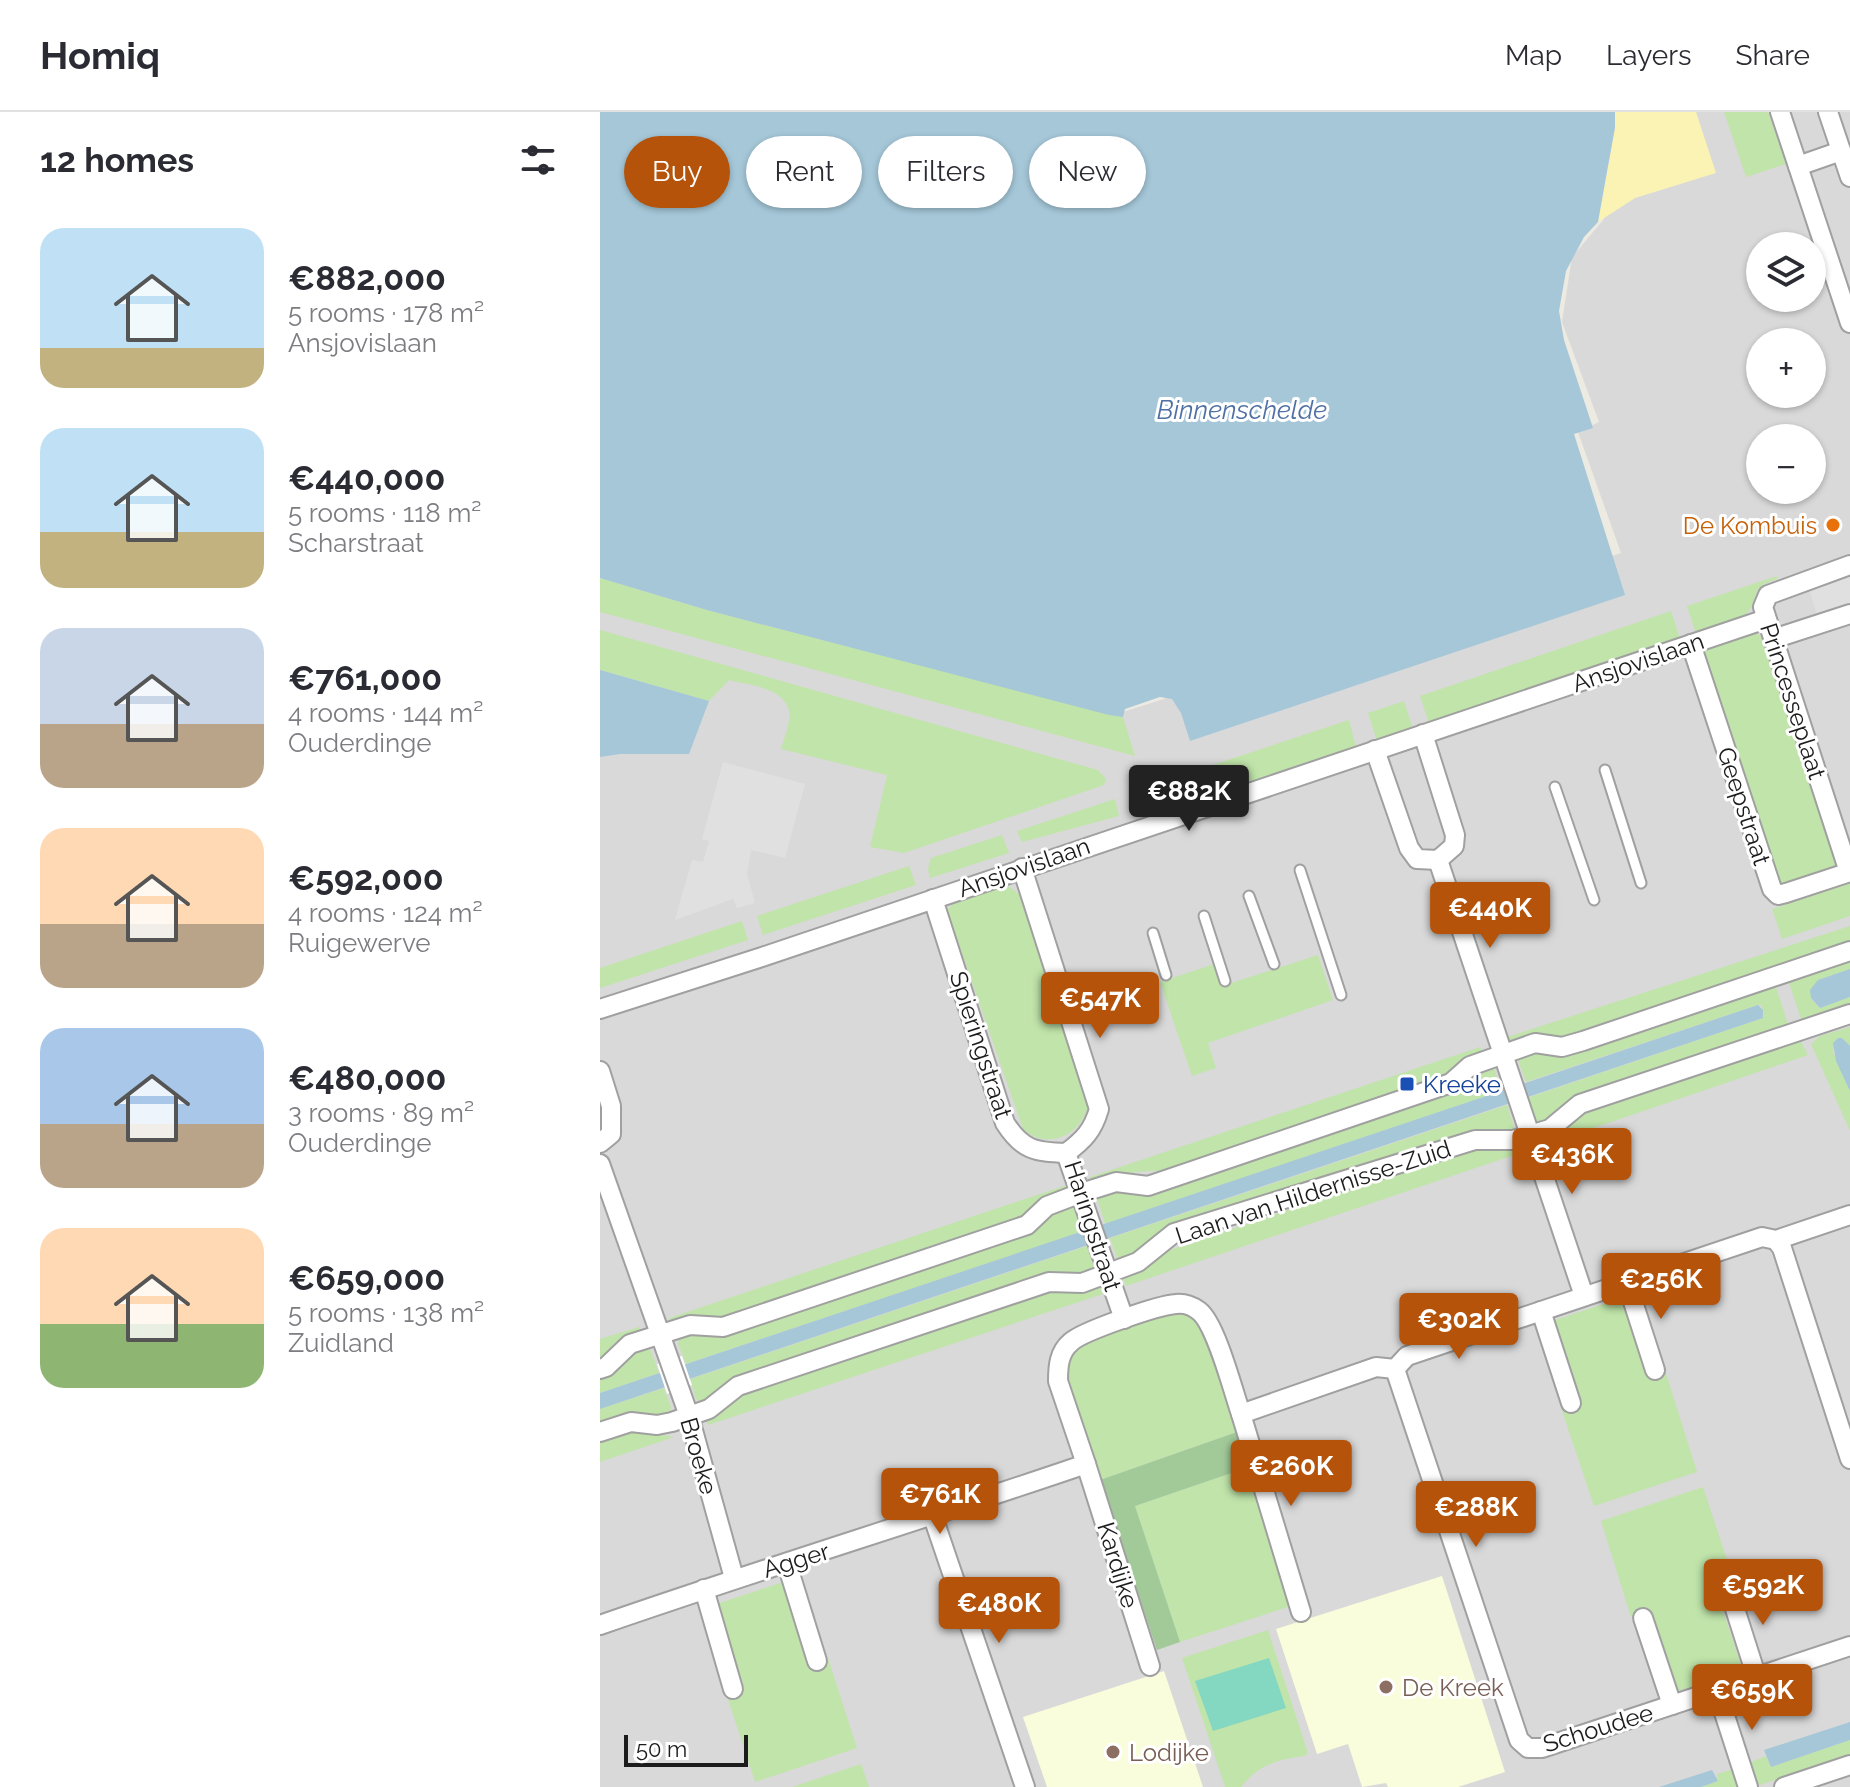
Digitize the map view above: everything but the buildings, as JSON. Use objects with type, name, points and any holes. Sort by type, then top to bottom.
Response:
[{"type":"street","points":[[1780,112],[1849,321]]},
{"type":"street","points":[[1828,112],[1850,177]]},
{"type":"street","points":[[1798,166],[1841,151]]},
{"type":"street","name":"Princesseplaat","points":[[1850,565],[1768,595],[1763,607],[1850,872]]},
{"type":"street","points":[[1773,639],[1850,614]]},
{"type":"street","name":"Ansjovislaan","points":[[600,1009],[1766,619]]},
{"type":"street","name":"Geepstraat","points":[[1691,644],[1772,889],[1778,895],[1850,872]]},
{"type":"street","points":[[1375,750],[1409,848],[1417,859],[1438,860],[1454,846],[1455,835],[1423,734]]},
{"type":"street","points":[[1438,860],[1584,1296]]},
{"type":"street","name":"Haringstraat","points":[[1022,868],[1099,1109],[1094,1128],[1066,1153],[1124,1319]]},
{"type":"street","name":"Spieringstraat","points":[[933,899],[1005,1123],[1015,1139],[1028,1148],[1066,1153]]},
{"type":"street","points":[[600,1369],[630,1344],[690,1325],[723,1327],[984,1240],[1027,1225],[1047,1206],[1081,1193],[1116,1182],[1148,1186],[1451,1083],[1470,1066],[1535,1043],[1562,1047],[1583,1041],[1850,951]]},
{"type":"street","name":"Laan van Hildernisse-Zuid","points":[[600,1432],[631,1422],[657,1425],[689,1416],[709,1409],[738,1386],[1049,1282],[1082,1283],[1138,1262],[1174,1233],[1475,1140],[1513,1140],[1550,1129],[1580,1104],[1850,1014]]},
{"type":"street","points":[[600,1071],[611,1106],[611,1134],[600,1143]]},
{"type":"street","name":"Broeke","points":[[600,1164],[689,1416],[734,1578]]},
{"type":"street","points":[[1241,1414],[1376,1367],[1395,1369],[1407,1356],[1762,1237],[1776,1240],[1850,1215]]},
{"type":"street","points":[[1776,1240],[1782,1248],[1850,1459]]},
{"type":"street","points":[[1627,1283],[1655,1370]]},
{"type":"street","points":[[1086,1464],[1058,1381],[1061,1354],[1069,1343],[1081,1335],[1124,1319],[1176,1304],[1197,1310],[1211,1327],[1241,1414],[1301,1612]]},
{"type":"street","points":[[1541,1311],[1571,1403]]},
{"type":"street","name":"Schoudee","points":[[1395,1369],[1519,1740],[1528,1748],[1542,1748],[1850,1646]]},
{"type":"street","name":"Agger","points":[[600,1625],[734,1578],[933,1517],[1086,1464]]},
{"type":"street","name":"Kardijke","points":[[1086,1464],[1150,1666]]},
{"type":"street","points":[[933,1517],[1025,1787]]},
{"type":"street","points":[[787,1564],[817,1661]]},
{"type":"street","points":[[704,1589],[733,1689]]},
{"type":"street","points":[[1729,1590],[1757,1678]]},
{"type":"street","points":[[1643,1618],[1672,1705]]},
{"type":"street","points":[[1717,1691],[1748,1787]]},
{"type":"street","points":[[1784,1787],[1850,1765]]},
{"type":"lane","points":[[1605,770],[1641,883]]},
{"type":"lane","points":[[1555,787],[1594,900]]},
{"type":"lane","points":[[1300,870],[1341,995]]},
{"type":"lane","points":[[1249,896],[1274,964]]},
{"type":"lane","points":[[1204,916],[1225,981]]},
{"type":"lane","points":[[1153,933],[1166,975]]},
{"type":"shaded area","points":[[1613,112],[1850,112],[1850,1787],[600,1787],[600,574],[1123,712],[1621,553],[1578,432],[1599,422],[1562,322],[1572,257],[1604,219]]},
{"type":"shaded area","points":[[1850,571],[1850,608],[1818,619],[1808,585]]},
{"type":"shaded area","points":[[723,762],[805,784],[785,858],[751,850],[747,874],[755,903],[737,908],[733,899],[675,920],[692,860],[703,862],[709,841],[702,839]]},
{"type":"shaded area","name":"De Kreek","points":[[1442,1576],[1505,1772],[1458,1787],[1388,1787],[1386,1783],[1362,1787],[1348,1744],[1317,1754],[1276,1629]]},
{"type":"shaded area","name":"Lodijke","points":[[1164,1671],[1203,1787],[1047,1787],[1023,1717]]},
{"type":"green space","points":[[1724,112],[1768,112],[1786,164],[1746,177]]},
{"type":"green space","points":[[1777,576],[1757,591],[1745,615],[1696,634],[1687,606]]},
{"type":"green space","points":[[600,578],[707,610],[1123,717],[1135,756],[600,612]]},
{"type":"green space","points":[[1671,611],[1680,639],[1429,724],[1420,696]]},
{"type":"green space","points":[[600,630],[1098,770],[1106,779],[1104,785],[904,853],[870,847],[887,775],[781,749],[789,711],[780,697],[764,688],[729,680],[709,701],[600,670]]},
{"type":"green space","points":[[1748,632],[1764,639],[1837,867],[1778,887],[1699,649]]},
{"type":"green space","points":[[1404,701],[1413,729],[1377,741],[1368,713]]},
{"type":"green space","points":[[1349,720],[1356,747],[1142,820],[1134,791]]},
{"type":"green space","points":[[1115,799],[1119,816],[1022,842],[1017,831]]},
{"type":"green space","points":[[1002,835],[1009,853],[930,878],[928,869],[931,858]]},
{"type":"green space","points":[[909,866],[916,885],[763,935],[757,916]]},
{"type":"green space","points":[[1850,883],[1850,916],[1782,939],[1772,909]]},
{"type":"green space","points":[[1000,886],[1008,886],[1019,894],[1088,1106],[1078,1125],[1062,1137],[1042,1139],[1023,1129],[947,910],[954,903]]},
{"type":"green space","points":[[742,921],[748,940],[600,988],[600,968]]},
{"type":"green space","points":[[1850,926],[1850,942],[1569,1036],[1506,1043],[1504,1038]]},
{"type":"green space","points":[[1318,955],[1333,1000],[1208,1043],[1216,1068],[1192,1076],[1160,982],[1214,964],[1222,986]]},
{"type":"green space","points":[[1850,956],[1850,969],[1818,980],[1811,999],[1820,1008],[1850,997],[1850,1007],[1802,1022],[1787,977]]},
{"type":"green space","points":[[1774,981],[1789,1027],[1534,1129],[1524,1099],[1763,1018],[1764,1014],[1761,1005],[1758,1005],[1526,1082],[1518,1060],[1522,1053]]},
{"type":"green space","points":[[1850,1027],[1850,1046],[1842,1038],[1835,1040],[1833,1052],[1850,1091],[1850,1131],[1811,1044],[1820,1036]]},
{"type":"green space","points":[[1799,1038],[1808,1055],[1541,1146],[1540,1143],[1590,1110]]},
{"type":"green space","points":[[1480,1047],[1483,1053],[1445,1081],[1170,1170],[1135,1172],[1092,1182],[1090,1177]]},
{"type":"green space","points":[[1483,1066],[1494,1068],[1502,1091],[1105,1224],[1096,1194]]},
{"type":"green space","points":[[1507,1105],[1514,1127],[1511,1134],[1118,1261],[1110,1238]]},
{"type":"green space","points":[[1520,1148],[1523,1152],[1126,1286],[1123,1278],[1143,1270],[1170,1250],[1453,1154]]},
{"type":"green space","points":[[1067,1185],[1069,1190],[1019,1221],[722,1319],[666,1319]]},
{"type":"green space","points":[[1073,1203],[1082,1232],[686,1364],[678,1344],[680,1335],[1037,1228],[1055,1212]]},
{"type":"green space","points":[[1087,1246],[1095,1270],[1083,1274],[1055,1274],[703,1404],[696,1399],[690,1379]]},
{"type":"green space","points":[[1100,1284],[1103,1294],[708,1425],[706,1420],[742,1393],[1055,1288]]},
{"type":"green space","points":[[1624,1297],[1650,1372],[1664,1367],[1697,1472],[1594,1506],[1559,1402],[1577,1396],[1552,1321]]},
{"type":"green space","points":[[1168,1311],[1188,1312],[1202,1326],[1237,1432],[1100,1480],[1064,1378],[1069,1355],[1076,1346]]},
{"type":"green space","points":[[639,1327],[642,1335],[600,1362],[600,1339]]},
{"type":"green space","points":[[647,1346],[659,1373],[600,1393],[600,1374],[626,1355]]},
{"type":"green space","points":[[664,1388],[671,1407],[669,1415],[600,1427],[600,1409]]},
{"type":"green space","points":[[639,1430],[674,1437],[600,1462],[600,1441]]},
{"type":"green space","points":[[1237,1432],[1249,1467],[1135,1506],[1180,1642],[1157,1650],[1100,1480]]},
{"type":"green space","points":[[1249,1467],[1294,1605],[1180,1642],[1135,1506]]},
{"type":"green space","points":[[1703,1487],[1735,1584],[1717,1593],[1743,1671],[1674,1692],[1648,1612],[1631,1617],[1601,1521]]},
{"type":"green space","points":[[786,1581],[811,1663],[828,1658],[857,1748],[755,1782],[725,1690],[743,1683],[717,1604]]},
{"type":"green space","points":[[1268,1630],[1308,1753],[1269,1764],[1254,1773],[1241,1787],[1225,1787],[1182,1658]]},
{"type":"green space","points":[[1269,1658],[1286,1708],[1213,1731],[1195,1681]]},
{"type":"green space","points":[[1850,1740],[1850,1755],[1757,1786],[1749,1763],[1766,1756],[1771,1767]]},
{"type":"green space","points":[[861,1764],[869,1787],[792,1787]]},
{"type":"green space","points":[[1734,1769],[1740,1787],[1701,1787],[1718,1781],[1717,1774]]},
{"type":"sand","points":[[1615,112],[1696,112],[1716,173],[1635,198],[1598,222],[1615,128]]},
{"type":"water","name":"Binnenschelde","points":[[600,112],[1615,112],[1598,222],[1584,237],[1566,271],[1559,311],[1564,340],[1593,428],[1574,434],[1625,595],[1190,741],[1181,713],[1172,699],[1160,697],[1125,709],[1123,717],[1109,715],[707,610],[600,578]]},
{"type":"water","points":[[600,670],[709,701],[689,754],[600,757]]},
{"type":"water","points":[[1850,969],[1850,997],[1820,1008],[1811,998],[1810,990],[1818,980]]},
{"type":"water","points":[[1758,1005],[1763,1010],[1763,1018],[600,1409],[600,1393]]},
{"type":"water","points":[[1838,1038],[1850,1046],[1850,1091],[1836,1061],[1833,1043]]},
{"type":"water","points":[[1850,1722],[1850,1740],[1771,1767],[1764,1750]]},
{"type":"water","points":[[1712,1770],[1718,1781],[1701,1787],[1659,1787]]},
{"type":"pier","points":[[682,1356],[692,1385],[667,1394],[657,1364]]},
{"type":"place","name":"De Kombuis","points":[[1833,525]]},
{"type":"place","name":"Kreeke","points":[[1407,1084]]},
{"type":"place","name":"De Kreek","points":[[1386,1687]]},
{"type":"place","name":"Lodijke","points":[[1113,1752]]}]
